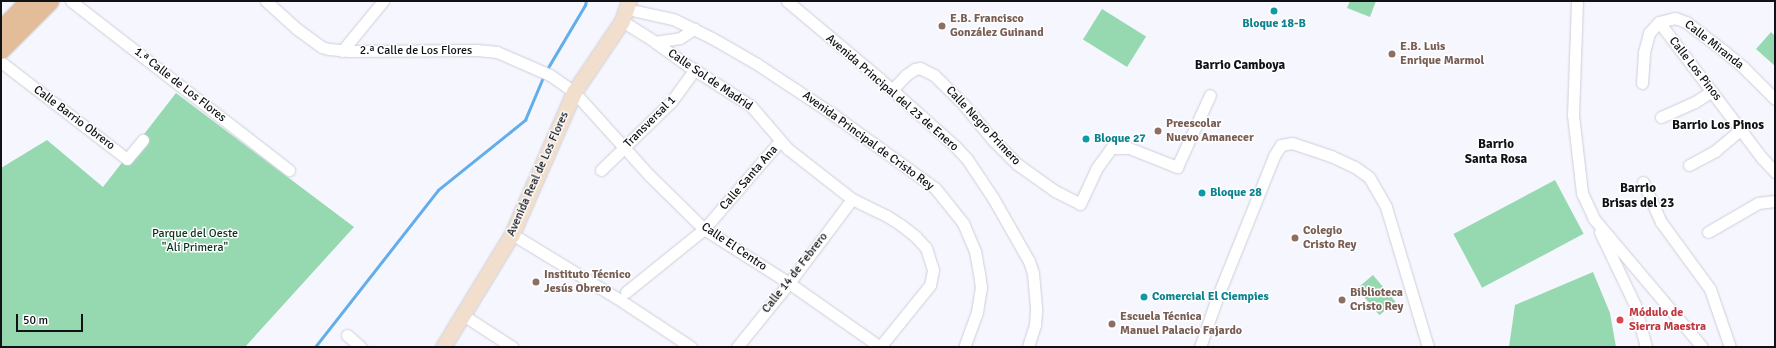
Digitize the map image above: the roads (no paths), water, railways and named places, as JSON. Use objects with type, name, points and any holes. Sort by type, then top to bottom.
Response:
[{"type":"main road","points":[[1,29],[28,1]]},
{"type":"main road","points":[[1,50],[50,1]]},
{"type":"street","name":"1.ª Calle de Los Flores","points":[[71,1],[289,170]]},
{"type":"street","name":"2.ª Calle de Los Flores","points":[[266,1],[297,29],[322,46],[342,51],[477,50],[497,52],[550,75],[574,92]]},
{"type":"street","points":[[342,51],[384,1]]},
{"type":"street","name":"Avenida Principal del 23 de Enero","points":[[787,1],[892,90],[955,146],[967,160],[993,198],[1019,242],[1033,273],[1035,293],[1034,325],[1028,347]]},
{"type":"street","points":[[1577,1],[1573,116],[1582,193],[1635,305],[1646,347]]},
{"type":"street","points":[[626,10],[655,42],[680,38],[694,29]]},
{"type":"street","name":"Avenida Principal de Cristo Rey","points":[[626,10],[667,18],[694,29],[757,64],[825,109],[935,188],[961,219],[977,260],[981,287],[980,298],[971,331],[964,347]]},
{"type":"street","name":"Avenida Real de Los Flores","points":[[443,347],[512,234],[574,92],[602,53],[626,10]]},
{"type":"street","name":"Calle Miranda","points":[[1659,22],[1675,18],[1686,22],[1743,67],[1775,99]]},
{"type":"street","points":[[1642,82],[1646,41],[1653,28],[1659,22]]},
{"type":"street","name":"Calle Los Pinos","points":[[1659,22],[1775,172]]},
{"type":"street","name":"Calle Sol de Madrid","points":[[655,42],[694,70],[751,106],[761,116],[780,141],[852,199],[887,216],[915,236],[928,252],[932,264],[933,277],[930,285],[880,347]]},
{"type":"street","name":"Calle Barrio Obrero","points":[[1,62],[127,159],[143,140]]},
{"type":"street","name":"Calle Negro Primero","points":[[892,90],[906,75],[915,69],[926,70],[934,75],[964,105],[992,140],[1017,164],[1055,191],[1080,204],[1096,169],[1111,148],[1128,148],[1177,167],[1210,95]]},
{"type":"street","name":"Transversal 1","points":[[601,170],[671,102],[694,70]]},
{"type":"street","points":[[1661,117],[1695,102],[1712,91]]},
{"type":"street","name":"Calle El Centro","points":[[574,92],[649,175],[704,229],[789,283],[880,347]]},
{"type":"street","points":[[1689,165],[1715,151],[1741,129]]},
{"type":"street","name":"Calle Santa Ana","points":[[626,292],[704,229],[780,141]]},
{"type":"street","points":[[1200,347],[1216,298],[1274,156],[1281,145],[1292,143],[1331,156],[1355,167],[1369,177],[1386,207],[1428,347]]},
{"type":"street","points":[[1643,182],[1661,222],[1710,289],[1730,347]]},
{"type":"street","name":"Calle 14 de Febrero","points":[[737,347],[789,283],[852,199]]},
{"type":"street","points":[[1708,232],[1758,204],[1775,201]]},
{"type":"street","points":[[1594,219],[1702,347]]},
{"type":"street","points":[[512,234],[617,298],[691,347]]},
{"type":"street","points":[[463,315],[512,347]]},
{"type":"street","points":[[971,331],[971,347]]},
{"type":"street","points":[[347,335],[362,347]]},
{"type":"waterway","points":[[546,71],[586,1]]},
{"type":"waterway","points":[[315,347],[438,190],[525,120],[544,75]]},
{"type":"place","name":"Bloque 18-B","points":[[1274,11]]},
{"type":"place","name":"E.B. Francisco González Guinand","points":[[942,26]]},
{"type":"place","name":"E.B. Luis Enrique Marmol","points":[[1392,54]]},
{"type":"place","name":"Preescolar Nuevo Amanecer","points":[[1158,131]]},
{"type":"place","name":"Bloque 27","points":[[1086,139]]},
{"type":"place","name":"Bloque 28","points":[[1202,193]]},
{"type":"place","name":"Colegio Cristo Rey","points":[[1295,238]]},
{"type":"place","name":"Instituto Técnico Jesús Obrero","points":[[536,282]]},
{"type":"place","name":"Comercial El Ciempies","points":[[1144,297]]},
{"type":"place","name":"Biblioteca Cristo Rey","points":[[1342,300]]},
{"type":"place","name":"Módulo de Sierra Maestra","points":[[1620,320]]},
{"type":"place","name":"Escuela Técnica Manuel Palacio Fajardo","points":[[1112,324]]},
{"type":"district","name":"Barrio Camboya","points":[[1240,65]]},
{"type":"district","name":"Barrio Los Pinos","points":[[1718,125]]},
{"type":"district","name":"Barrio Santa Rosa","points":[[1496,152]]},
{"type":"district","name":"Barrio Brisas del 23","points":[[1638,196]]},
{"type":"park label","name":"Parque del Oeste \"Alí Primera\"","points":[[195,241]]}]
